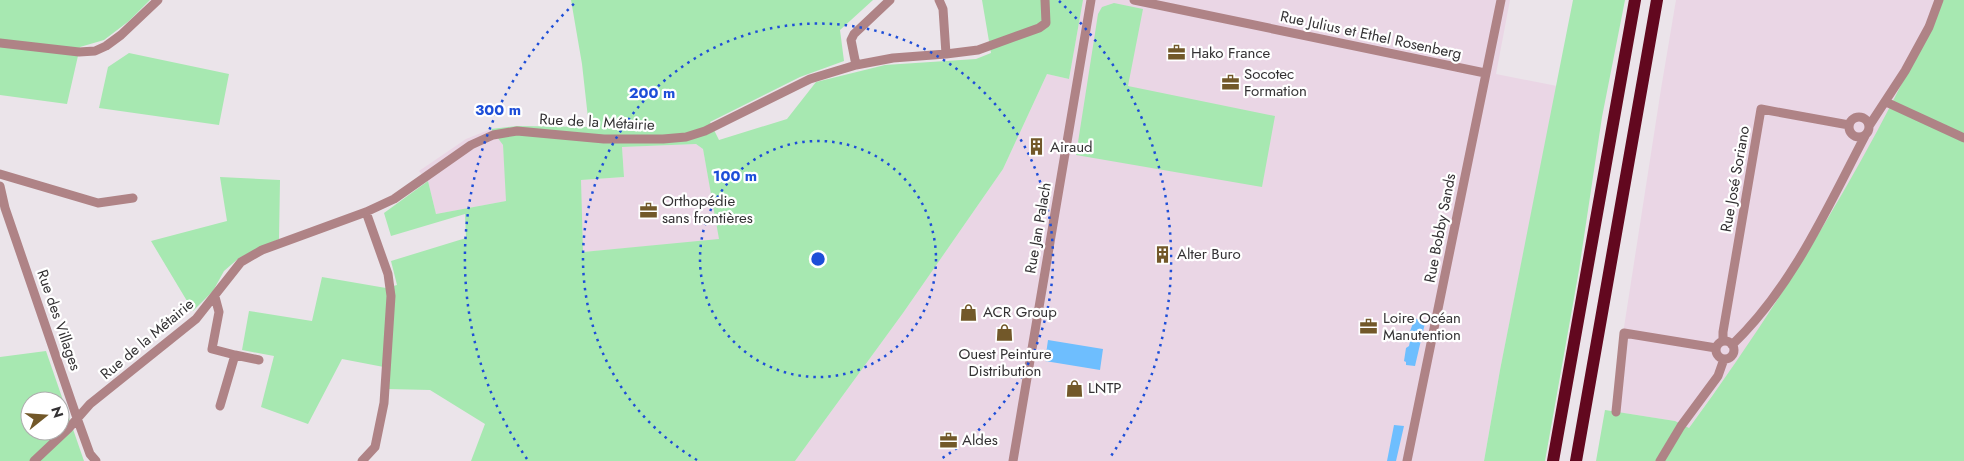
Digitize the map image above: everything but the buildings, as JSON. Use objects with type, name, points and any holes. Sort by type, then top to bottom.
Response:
[{"type":"highway","points":[[1553,461],[1635,0]]},
{"type":"highway","points":[[1576,461],[1657,0]]},
{"type":"street","points":[[0,43],[79,52],[95,51],[106,46],[121,34],[158,0]]},
{"type":"street","points":[[856,65],[851,40],[854,34],[890,0]]},
{"type":"street","points":[[939,0],[943,10],[946,54]]},
{"type":"street","name":"Rue de la Métairie","points":[[34,461],[90,404],[196,319],[241,262],[284,242],[366,212],[394,199],[470,145],[492,135],[516,131],[604,139],[686,137],[705,131],[810,79],[856,65],[893,58],[978,50],[1039,28],[1046,23],[1045,0]]},
{"type":"street","name":"Rue Jan Palach","points":[[1013,461],[1091,0]]},
{"type":"street","name":"Rue Julius et Ethel Rosenberg","points":[[1134,0],[1485,73]]},
{"type":"street","name":"Rue Bobby Sands","points":[[1407,461],[1501,0]]},
{"type":"street","points":[[1616,412],[1624,333],[1724,344],[1733,350],[1731,355],[1724,358],[1718,356],[1724,344],[1753,325],[1797,261],[1868,132],[1869,126],[1905,71],[1929,27],[1939,0]]},
{"type":"street","points":[[1847,170],[1853,144],[1849,125],[1853,118],[1861,116],[1886,102]]},
{"type":"street","points":[[1886,102],[1964,138]]},
{"type":"street","name":"Rue José Soriano","points":[[1724,344],[1723,332],[1761,109],[1849,125]]},
{"type":"street","points":[[1861,116],[1867,120],[1869,126]]},
{"type":"street","points":[[1852,135],[1858,138],[1865,136]]},
{"type":"street","points":[[0,174],[98,202],[133,198]]},
{"type":"street","name":"Rue des Villages","points":[[0,186],[5,208],[77,418],[90,454],[96,461]]},
{"type":"street","points":[[362,461],[375,447],[384,403],[390,296],[385,265],[366,212]]},
{"type":"street","points":[[215,297],[219,312],[212,349],[260,360]]},
{"type":"street","points":[[220,406],[235,355]]},
{"type":"street","points":[[1660,461],[1681,426],[1718,376],[1724,358]]},
{"type":"shaded area","points":[[1083,0],[1510,0],[1496,74],[1557,86],[1500,370],[1484,461],[795,461],[903,313],[1003,169],[1047,74],[1069,79]]},
{"type":"shaded area","points":[[1676,0],[1942,0],[1912,67],[1861,162],[1809,252],[1755,336],[1688,429],[1675,421],[1611,411]]},
{"type":"shaded area","points":[[491,129],[503,145],[507,201],[436,214],[428,181],[419,171],[466,139]]},
{"type":"shaded area","name":"Orthopédie sans frontières","points":[[696,144],[703,149],[720,240],[583,252],[580,180],[624,177],[622,147]]},
{"type":"green space","points":[[0,0],[150,0],[129,21],[104,40],[80,47],[67,104],[0,95]]},
{"type":"green space","points":[[571,0],[873,0],[840,30],[844,61],[800,77],[710,122],[719,140],[787,119],[816,82],[885,65],[976,59],[991,53],[982,0],[1083,0],[1069,79],[1047,74],[1003,169],[903,313],[795,461],[471,461],[485,424],[430,390],[387,389],[389,368],[342,359],[308,424],[261,407],[274,356],[242,350],[249,311],[312,321],[322,277],[386,288],[397,285],[391,261],[466,238],[465,214],[391,236],[384,213],[428,181],[436,214],[506,201],[503,145],[491,129],[517,126],[589,127],[582,64]],"holes":[[[696,144],[703,149],[719,239],[583,252],[581,180],[624,177],[622,147]]]},
{"type":"green space","points":[[1573,0],[1625,0],[1602,117],[1579,270],[1545,461],[1484,461],[1500,370]]},
{"type":"green space","points":[[1942,0],[1964,0],[1964,461],[1596,461],[1605,410],[1675,421],[1689,428],[1760,326],[1826,221],[1887,112]]},
{"type":"green space","points":[[1114,3],[1143,9],[1128,86],[1275,116],[1262,187],[1076,155],[1098,14],[1102,7]]},
{"type":"green space","points":[[129,53],[229,74],[219,125],[99,108],[108,67]]},
{"type":"green space","points":[[220,177],[280,180],[279,239],[239,258],[224,271],[213,291],[193,311],[151,241],[227,221]]},
{"type":"green space","points":[[46,351],[60,391],[20,391],[20,441],[70,441],[70,420],[84,461],[0,461],[0,357]]},
{"type":"water","points":[[1415,318],[1425,323],[1415,366],[1406,365],[1404,361],[1406,348],[1409,346],[1411,337],[1409,334]]},
{"type":"water","points":[[1048,340],[1103,349],[1100,370],[1045,361]]},
{"type":"water","points":[[1394,425],[1404,426],[1396,461],[1387,461]]},
{"type":"place","name":"Hako France","points":[[1177,53]]},
{"type":"place","name":"Socotec Formation","points":[[1230,83]]},
{"type":"place","name":"Airaud","points":[[1036,147]]},
{"type":"place","name":"Orthopédie sans frontières","points":[[648,210]]},
{"type":"place","name":"Alter Buro","points":[[1163,254]]},
{"type":"place","name":"ACR Group","points":[[969,312]]},
{"type":"place","name":"Loire Océan Manutention","points":[[1369,327]]},
{"type":"place","name":"Ouest Peinture Distribution","points":[[1005,333]]},
{"type":"place","name":"LNTP","points":[[1074,388]]},
{"type":"place","name":"Aldes","points":[[948,440]]}]
